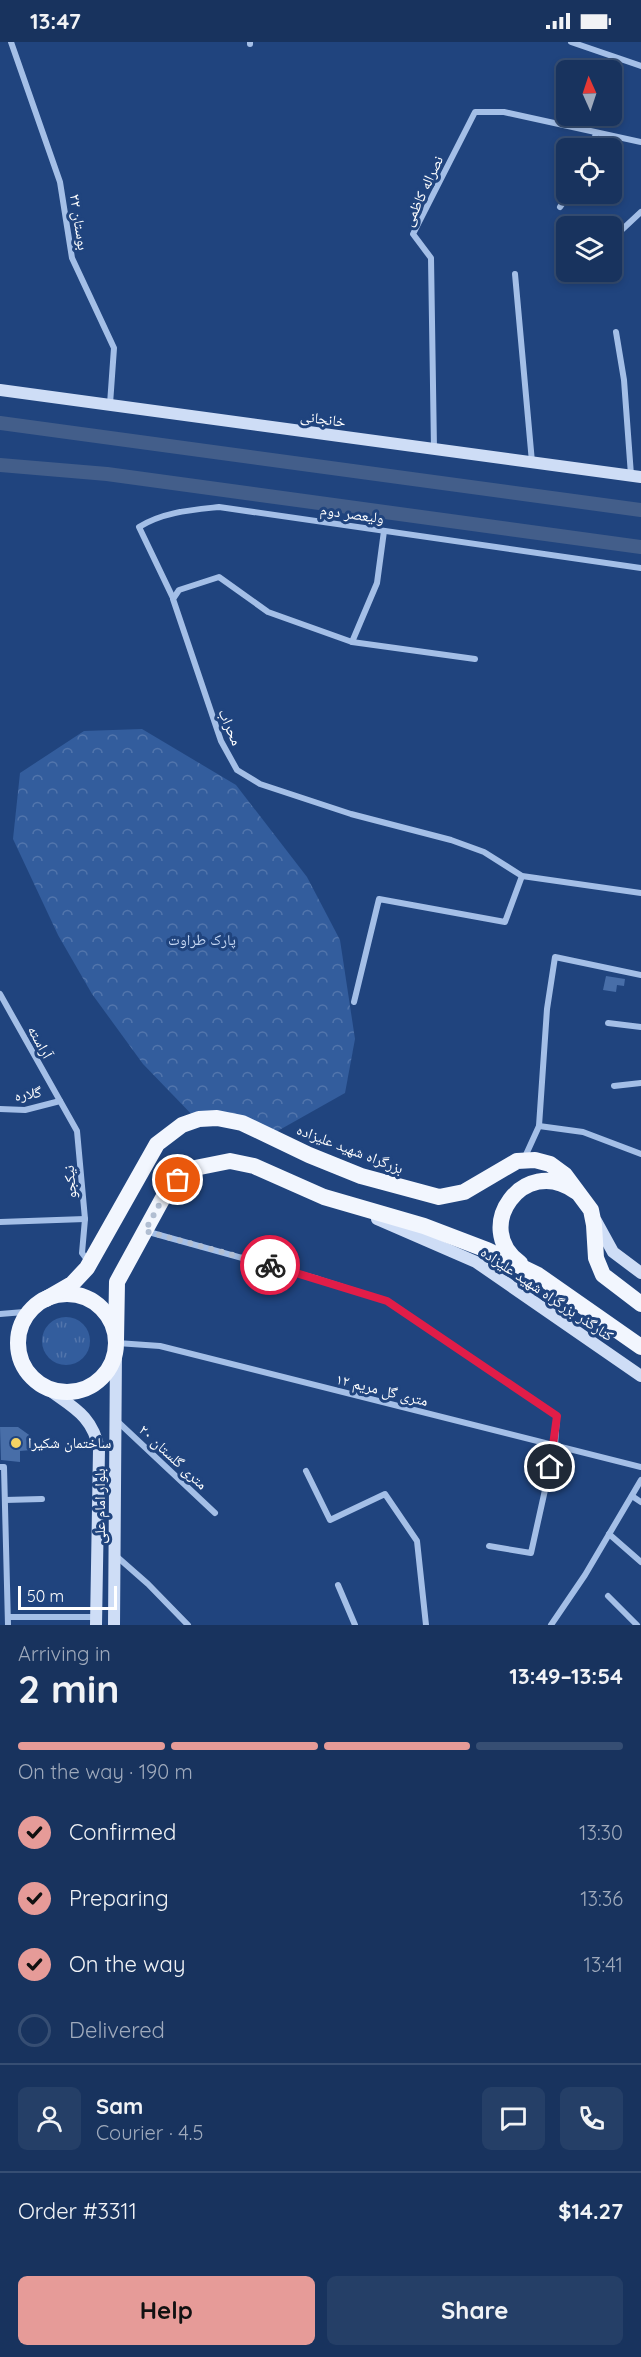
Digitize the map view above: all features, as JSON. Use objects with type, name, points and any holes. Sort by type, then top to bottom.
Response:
[{"type":"highway","name":"بزرگراه شهید علیزاده","points":[[40,1303],[69,1286],[91,1263],[155,1146],[176,1128],[200,1119],[217,1118],[238,1122],[340,1168],[393,1186],[439,1197],[464,1192],[510,1164],[523,1160]]},
{"type":"highway","points":[[523,1160],[539,1160],[565,1175],[585,1201],[594,1221],[595,1254],[599,1269],[609,1282],[641,1304]]},
{"type":"highway","points":[[116,1345],[108,1316],[94,1302],[72,1294],[40,1303],[20,1329],[19,1351],[27,1372],[45,1387],[65,1392],[90,1386],[108,1369],[116,1345],[117,1282],[168,1190],[189,1171],[205,1164],[223,1161],[257,1167],[335,1200],[446,1234],[538,1275]]},
{"type":"highway","points":[[585,1201],[566,1185],[544,1181],[522,1187],[507,1203],[501,1225],[504,1243],[515,1258],[641,1347]]},
{"type":"main road","name":"خانجانی","points":[[0,390],[636,477]]},
{"type":"main road","name":"کنارگذر بزرگراه شهید علیزاده","points":[[335,1200],[476,1262],[641,1376]]},
{"type":"main road","points":[[585,1201],[613,1252],[641,1273]]},
{"type":"main road","name":"بلوار امام علی","points":[[114,1625],[116,1345]]},
{"type":"main road","name":"بلوار امام علی","points":[[45,1387],[87,1418],[97,1436],[99,1450],[96,1621]]},
{"type":"street","name":"بوستان ۲۲","points":[[11,42],[60,182],[72,258],[114,348],[110,405]]},
{"type":"street","points":[[572,42],[641,66]]},
{"type":"street","name":"نصراله کاظمی","points":[[434,449],[431,258],[413,234],[475,112],[504,112],[641,142]]},
{"type":"street","points":[[595,138],[596,133]]},
{"type":"street","points":[[622,230],[641,212]]},
{"type":"street","points":[[515,274],[532,462]]},
{"type":"street","points":[[616,332],[636,477]]},
{"type":"street","name":"ولیعصر دوم","points":[[173,598],[139,528],[149,521],[173,513],[219,507],[641,568]]},
{"type":"street","points":[[352,642],[377,583],[384,531]]},
{"type":"street","points":[[173,598],[178,590],[219,577],[268,612],[352,642],[475,659]]},
{"type":"street","name":"محراب","points":[[173,598],[217,729],[237,770],[260,784],[351,814],[451,840],[484,852],[522,876],[641,893]]},
{"type":"street","points":[[354,1002],[379,899],[505,922],[522,876]]},
{"type":"street","points":[[523,1160],[539,1126],[547,1009],[555,957],[641,975]]},
{"type":"street","name":"آراسته","points":[[0,994],[60,1101]]},
{"type":"street","points":[[608,1023],[641,1027]]},
{"type":"street","points":[[614,1086],[641,1083]]},
{"type":"street","name":"گلاره","points":[[0,1109],[25,1110],[60,1101]]},
{"type":"street","name":"نیکجو","points":[[60,1101],[77,1131],[85,1219],[82,1253],[91,1263]]},
{"type":"street","points":[[539,1126],[583,1132],[641,1154]]},
{"type":"street","points":[[0,1222],[85,1219]]},
{"type":"street","points":[[145,1231],[318,1279],[387,1301],[557,1416],[555,1445],[531,1553],[489,1546]]},
{"type":"street","points":[[0,1314],[24,1312],[40,1303]]},
{"type":"street","name":"۱۲ متری گل مریم","points":[[116,1345],[160,1346],[641,1467]]},
{"type":"street","name":"۲۰ متری گلستان","points":[[114,1418],[215,1513]]},
{"type":"street","points":[[2,1467],[8,1625]]},
{"type":"street","points":[[306,1471],[330,1520],[385,1494],[417,1541],[426,1625]]},
{"type":"street","points":[[551,1625],[576,1590],[641,1480]]},
{"type":"street","points":[[632,1496],[641,1502]]},
{"type":"street","points":[[5,1500],[42,1499]]},
{"type":"street","points":[[609,1534],[641,1562]]},
{"type":"street","points":[[115,1555],[188,1625]]},
{"type":"street","points":[[338,1585],[355,1625]]},
{"type":"street","points":[[608,1596],[637,1625]]},
{"type":"street","points":[[8,1617],[96,1621]]},
{"type":"green space","name":"پارک طراوت","points":[[142,729],[236,785],[307,877],[340,940],[355,1039],[345,1093],[274,1133],[199,1122],[143,1064],[92,994],[58,935],[13,839],[20,773],[84,731]]},
{"type":"green space","points":[[61,1317],[71,1317],[86,1327],[90,1341],[86,1355],[80,1361],[71,1365],[61,1365],[46,1355],[42,1346],[42,1336],[52,1321]]},
{"type":"building","points":[[606,976],[625,979],[624,986],[617,985],[616,992],[603,990]]},
{"type":"building","name":"ساختمان شکیرا","points":[[0,1427],[18,1427],[32,1437],[31,1450],[20,1451],[20,1462],[1,1460]]},
{"type":"waterway","points":[[0,423],[641,510]]},
{"type":"waterway","points":[[0,465],[107,474],[641,547]]},
{"type":"way so far","points":[[178,1180],[164,1196],[145,1231],[270,1265]]},
{"type":"place","name":"ساختمان شکیرا","points":[[16,1443]]},
{"type":"route","points":[[270,1265],[387,1301],[557,1416],[555,1445],[550,1467]]}]
